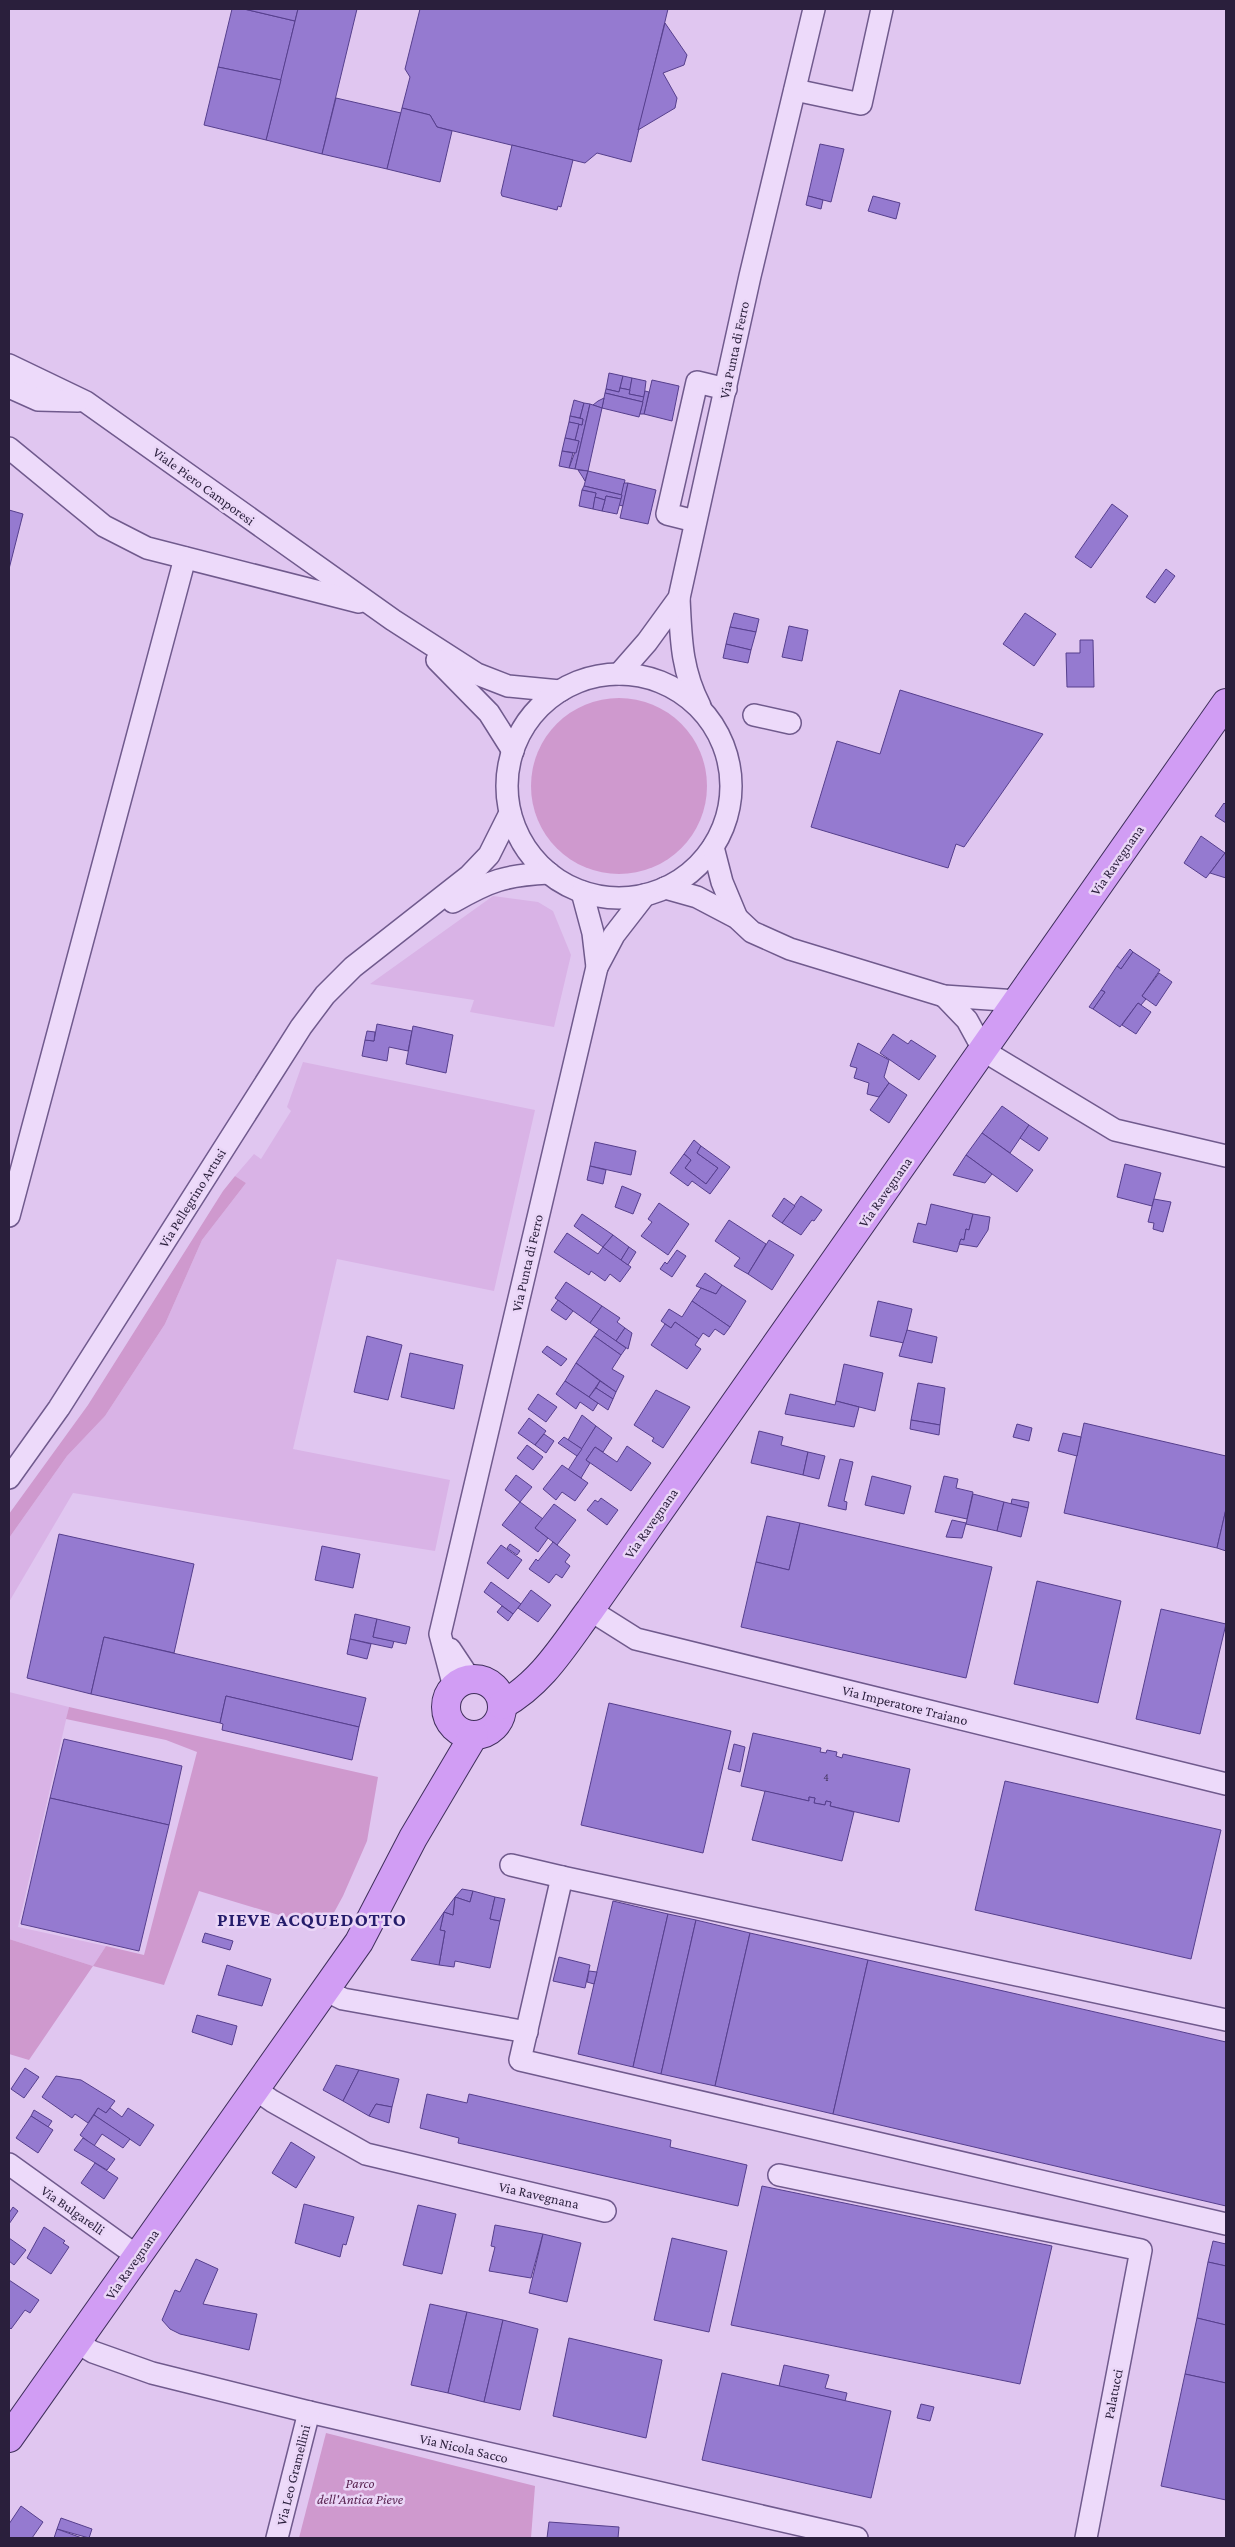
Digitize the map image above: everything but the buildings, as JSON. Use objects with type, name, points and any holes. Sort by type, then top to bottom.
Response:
[{"type":"main road","name":"Via Ravegnana","points":[[500,1698],[516,1697],[540,1679],[984,1051],[1226,703]]},
{"type":"main road","points":[[486,1682],[500,1698],[501,1714],[492,1729],[484,1734],[465,1732],[449,1721],[446,1703],[462,1683],[486,1682]]},
{"type":"main road","name":"Via Ravegnana","points":[[9,2438],[359,1942],[465,1732]]},
{"type":"street","name":"Via Punta di Ferro","points":[[618,674],[647,642],[679,598],[750,276],[814,9]]},
{"type":"street","points":[[795,90],[861,104],[882,9]]},
{"type":"street","name":"Viale Piero Camporesi","points":[[9,365],[86,402],[393,620],[477,674],[508,686],[560,691]]},
{"type":"street","points":[[696,521],[667,514],[669,505],[697,382],[726,389]]},
{"type":"street","points":[[9,387],[38,400],[86,402]]},
{"type":"street","points":[[9,448],[104,526],[147,548],[372,605]]},
{"type":"street","points":[[9,1216],[185,558]]},
{"type":"street","points":[[679,598],[683,658],[689,684],[702,711],[718,734],[728,758],[731,778],[728,814],[713,847],[702,862],[686,876],[665,888],[645,895],[611,898],[582,892],[549,873],[533,859],[522,843],[510,813],[507,788],[512,751],[531,717],[543,704],[560,691],[590,678],[618,674],[646,677],[671,687],[702,711]]},
{"type":"street","name":"Viale Piero Camporesi","points":[[393,620],[483,706],[512,751]]},
{"type":"street","points":[[754,715],[790,724]]},
{"type":"street","points":[[394,936],[469,876],[489,854],[510,813]]},
{"type":"street","points":[[713,847],[722,882],[737,918]]},
{"type":"street","points":[[394,936],[486,883],[522,874],[549,873]]},
{"type":"street","points":[[665,888],[697,898],[737,918],[752,932],[790,949],[944,996],[1019,1001]]},
{"type":"street","name":"Via Punta di Ferro","points":[[462,1683],[440,1634],[598,968],[593,933],[582,892]]},
{"type":"street","points":[[598,968],[614,935],[645,895]]},
{"type":"street","name":"Via Pellegrino Artusi","points":[[9,1478],[59,1408],[301,1027],[325,995],[353,967],[394,936]]},
{"type":"street","points":[[944,996],[967,1020],[984,1051],[1115,1130],[1226,1156]]},
{"type":"street","name":"Via Imperatore Traiano","points":[[590,1610],[636,1639],[1226,1784]]},
{"type":"street","points":[[511,1865],[1226,2020]]},
{"type":"street","points":[[562,1877],[520,2060],[1226,2224]]},
{"type":"street","points":[[325,1990],[342,1999],[527,2032]]},
{"type":"street","name":"Via Ravegnana","points":[[255,2089],[272,2102],[366,2154],[605,2211]]},
{"type":"street","name":"Via Bulgarelli","points":[[9,2164],[138,2256]]},
{"type":"street","name":"Palatucci","points":[[779,2174],[1141,2250],[1086,2538]]},
{"type":"street","name":"Via Nicola Sacco","points":[[76,2342],[93,2352],[152,2373],[309,2412],[845,2537]]},
{"type":"street","name":"Via Leo Gramellini","points":[[277,2538],[309,2412]]},
{"type":"shaded area","points":[[493,896],[538,902],[553,911],[571,955],[554,1027],[470,1012],[474,1000],[370,984]]},
{"type":"shaded area","points":[[303,1062],[535,1110],[494,1291],[337,1259],[293,1449],[450,1480],[435,1551],[73,1493],[9,1602],[9,1538],[67,1456],[105,1416],[165,1324],[202,1240],[246,1183],[235,1176],[254,1154],[261,1159],[291,1111],[287,1107]]},
{"type":"shaded area","points":[[9,1692],[69,1707],[18,1927],[106,1946],[93,1966],[9,1939]]},
{"type":"green space","points":[[610,698],[628,698],[661,708],[687,730],[697,744],[703,760],[707,786],[703,812],[697,828],[675,854],[661,864],[645,870],[628,874],[610,874],[577,864],[551,842],[541,828],[535,812],[531,795],[531,777],[541,744],[563,718],[577,708],[593,702]]},
{"type":"green space","points":[[235,1176],[246,1183],[202,1240],[165,1324],[105,1416],[67,1456],[9,1538],[9,1514],[88,1405],[223,1191]]},
{"type":"green space","points":[[69,1707],[378,1777],[367,1841],[343,1896],[325,1929],[199,1891],[164,1985],[93,1966],[106,1946],[144,1955],[197,1752],[166,1740],[66,1719]]},
{"type":"green space","points":[[9,1939],[93,1966],[29,2060],[9,2054]]},
{"type":"green space","name":"Parco dell'Antica Pieve","points":[[326,2433],[535,2486],[531,2538],[299,2538]]},
{"type":"district","name":"PIEVE ACQUEDOTTO","points":[[312,1919]]}]
